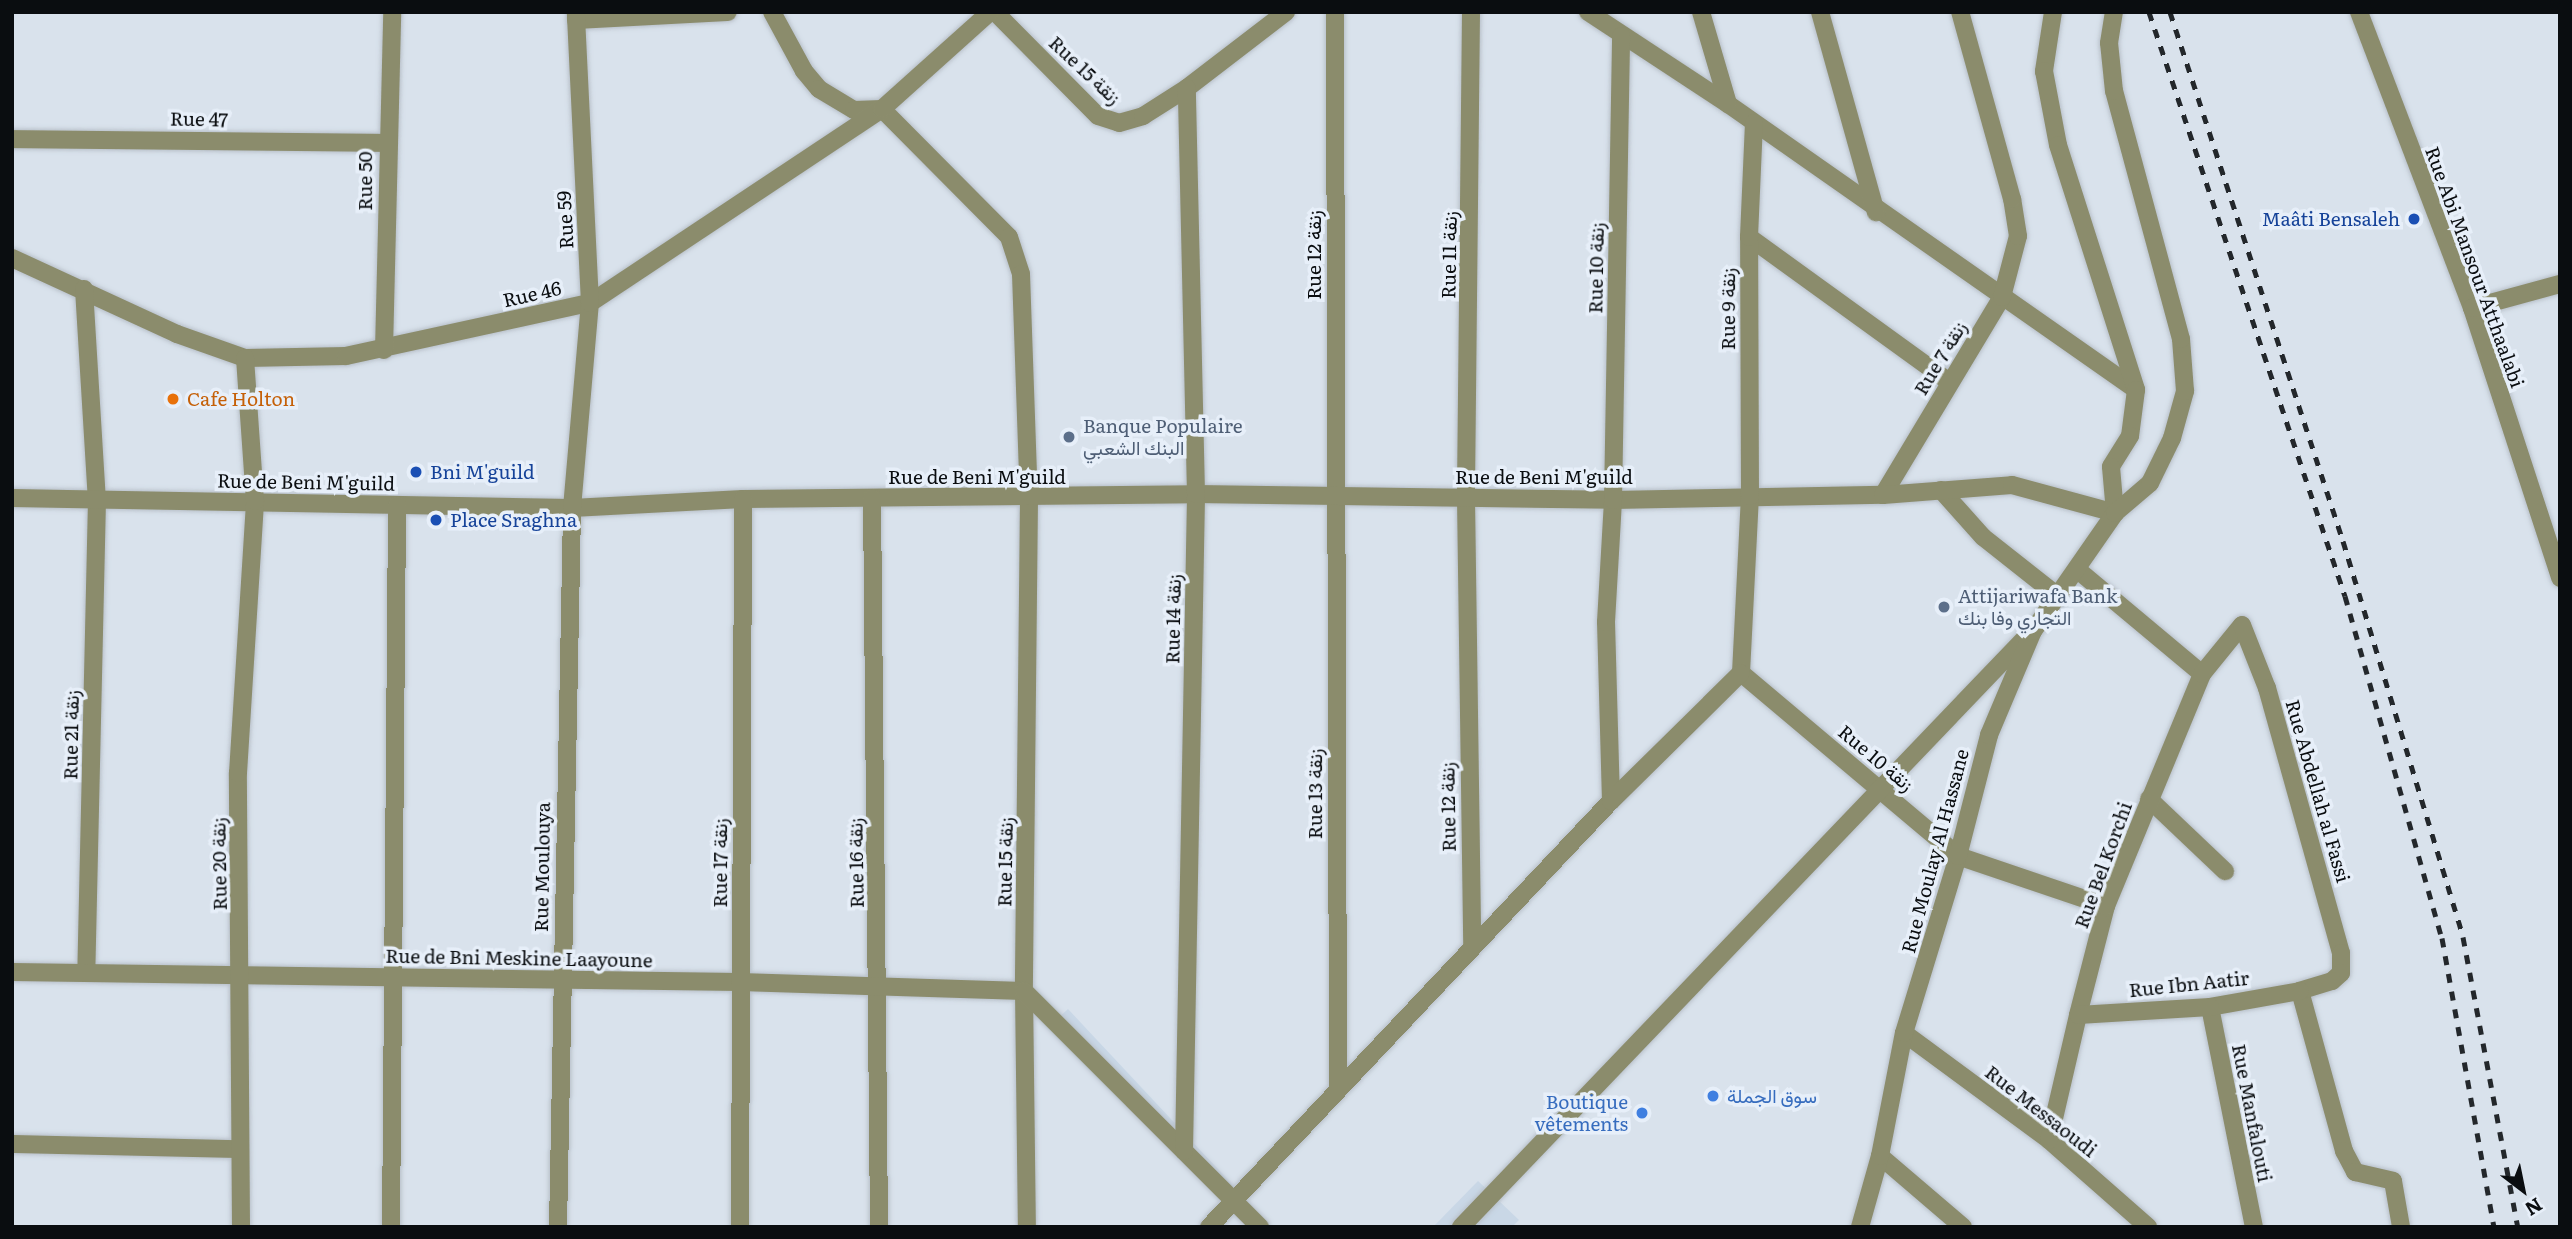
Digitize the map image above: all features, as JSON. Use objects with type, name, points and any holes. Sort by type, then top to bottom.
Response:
[{"type":"street","name":"Rue 50","points":[[384,350],[386,143],[392,12]]},
{"type":"street","points":[[576,16],[728,12]]},
{"type":"street","points":[[772,12],[804,71],[834,102],[854,110],[882,109],[1009,237],[1021,274],[1029,498]]},
{"type":"street","name":"Rue 46","points":[[12,258],[177,334],[245,358],[292,360],[384,350],[590,303],[882,109],[993,12]]},
{"type":"street","name":"Rue 15 زنقة","points":[[993,12],[1098,116],[1119,123],[1143,116],[1187,88]]},
{"type":"street","points":[[1187,88],[1286,12]]},
{"type":"street","name":"Rue 12 زنقة","points":[[1335,12],[1335,497]]},
{"type":"street","name":"Rue 11 زنقة","points":[[1466,498],[1471,12]]},
{"type":"street","points":[[1588,12],[1620,36],[1728,104],[1876,212],[2136,390]]},
{"type":"street","points":[[1701,12],[1728,104]]},
{"type":"street","points":[[1820,12],[1876,212]]},
{"type":"street","name":"Rue 7 زنقة","points":[[1883,495],[2002,297],[2018,236],[2012,199],[1960,12]]},
{"type":"street","points":[[2053,12],[2044,71],[2058,145],[2136,390],[2130,436],[2111,467],[2115,513]]},
{"type":"street","name":"Rue Moulay Al Hassane","points":[[1860,1227],[1880,1156],[1904,1033],[1958,856],[1989,735],[2033,631],[2079,571],[2115,513],[2150,483],[2172,438],[2185,391],[2181,340],[2115,91],[2109,43],[2114,12]]},
{"type":"street","name":"Rue Abi Mansour Atthaalabi","points":[[2359,12],[2472,308],[2560,578]]},
{"type":"street","name":"Rue 59","points":[[572,508],[590,303],[576,16]]},
{"type":"street","name":"Rue 10 زنقة","points":[[1613,500],[1620,36]]},
{"type":"street","name":"Rue 14 زنقة","points":[[1184,1151],[1196,494],[1187,88]]},
{"type":"street","name":"Rue 9 زنقة","points":[[1750,495],[1749,237],[1754,123]]},
{"type":"street","name":"Rue 47","points":[[12,139],[386,143]]},
{"type":"street","points":[[1749,237],[1949,382]]},
{"type":"street","points":[[2472,308],[2560,284]]},
{"type":"street","name":"Rue 21 زنقة","points":[[84,289],[97,500],[86,972]]},
{"type":"street","name":"Rue 20 زنقة","points":[[241,1227],[239,773],[255,501],[245,358]]},
{"type":"street","name":"Rue de Beni M'guild","points":[[12,498],[572,508],[743,499],[1029,498],[1196,494],[1613,500],[1750,495],[1883,495],[2012,485],[2115,513]]},
{"type":"street","points":[[1941,490],[1983,537],[2059,597]]},
{"type":"street","points":[[1209,1227],[1611,801],[1741,673],[1750,495]]},
{"type":"street","name":"Rue 13 زنقة","points":[[1335,497],[1338,1090]]},
{"type":"street","name":"Rue 16 زنقة","points":[[873,498],[879,1227]]},
{"type":"street","name":"Rue 15 زنقة","points":[[1027,1227],[1024,991],[1029,498]]},
{"type":"street","name":"Rue 12 زنقة","points":[[1466,498],[1472,948]]},
{"type":"street","name":"Rue 17 زنقة","points":[[740,1227],[743,499]]},
{"type":"street","points":[[1611,801],[1606,622],[1613,500]]},
{"type":"street","points":[[391,1227],[396,975],[397,505]]},
{"type":"street","name":"Rue Moulouya","points":[[558,1227],[560,982],[572,508]]},
{"type":"street","points":[[2079,571],[2202,674]]},
{"type":"street","name":"Rue Bel Korchi","points":[[2049,1140],[2106,906],[2202,674],[2242,625]]},
{"type":"street","name":"Rue Abdellah al Fassi","points":[[2242,625],[2267,688],[2341,953],[2341,973]]},
{"type":"street","points":[[1461,1227],[2033,631]]},
{"type":"street","name":"Rue 10 زنقة","points":[[1741,673],[1883,790],[1958,856]]},
{"type":"street","points":[[2149,799],[2225,871]]},
{"type":"street","points":[[1958,856],[2106,906]]},
{"type":"street","name":"Rue de Bni Meskine Laayoune","points":[[12,972],[241,976],[396,975],[560,982],[740,982],[1024,991]]},
{"type":"street","name":"Rue Ibn Aatir","points":[[2078,1015],[2210,1007],[2301,991],[2332,981],[2341,973]]},
{"type":"street","points":[[1024,991],[1260,1227]]},
{"type":"street","points":[[2301,991],[2344,1151],[2356,1172],[2393,1181],[2401,1227]]},
{"type":"street","name":"Rue Manfalouti","points":[[2210,1007],[2254,1227]]},
{"type":"street","name":"Rue Messaoudi","points":[[1904,1033],[2049,1140],[2148,1227]]},
{"type":"street","points":[[12,1144],[240,1149]]},
{"type":"street","points":[[1880,1156],[1963,1227]]},
{"type":"shaded area","points":[[1068,1009],[1272,1227],[1247,1227],[1055,1021]]},
{"type":"shaded area","points":[[1478,1181],[1519,1220],[1512,1227],[1433,1227]]},
{"type":"railway","points":[[2149,12],[2345,596],[2442,938],[2494,1227]]},
{"type":"railway","points":[[2170,12],[2343,541],[2463,937],[2518,1227]]},
{"type":"place","name":"Maâti Bensaleh","points":[[2414,219]]},
{"type":"place","name":"Cafe Holton","points":[[173,399]]},
{"type":"place","name":"Banque Populaire البنك الشعبي","points":[[1069,437]]},
{"type":"place","name":"Bni M'guild","points":[[416,472]]},
{"type":"place","name":"Place Sraghna","points":[[436,520]]},
{"type":"place","name":"Attijariwafa Bank التجاري وفا بنك","points":[[1944,607]]},
{"type":"place","name":"سوق الجملة","points":[[1713,1096]]},
{"type":"place","name":"Boutique vêtements","points":[[1642,1113]]}]
